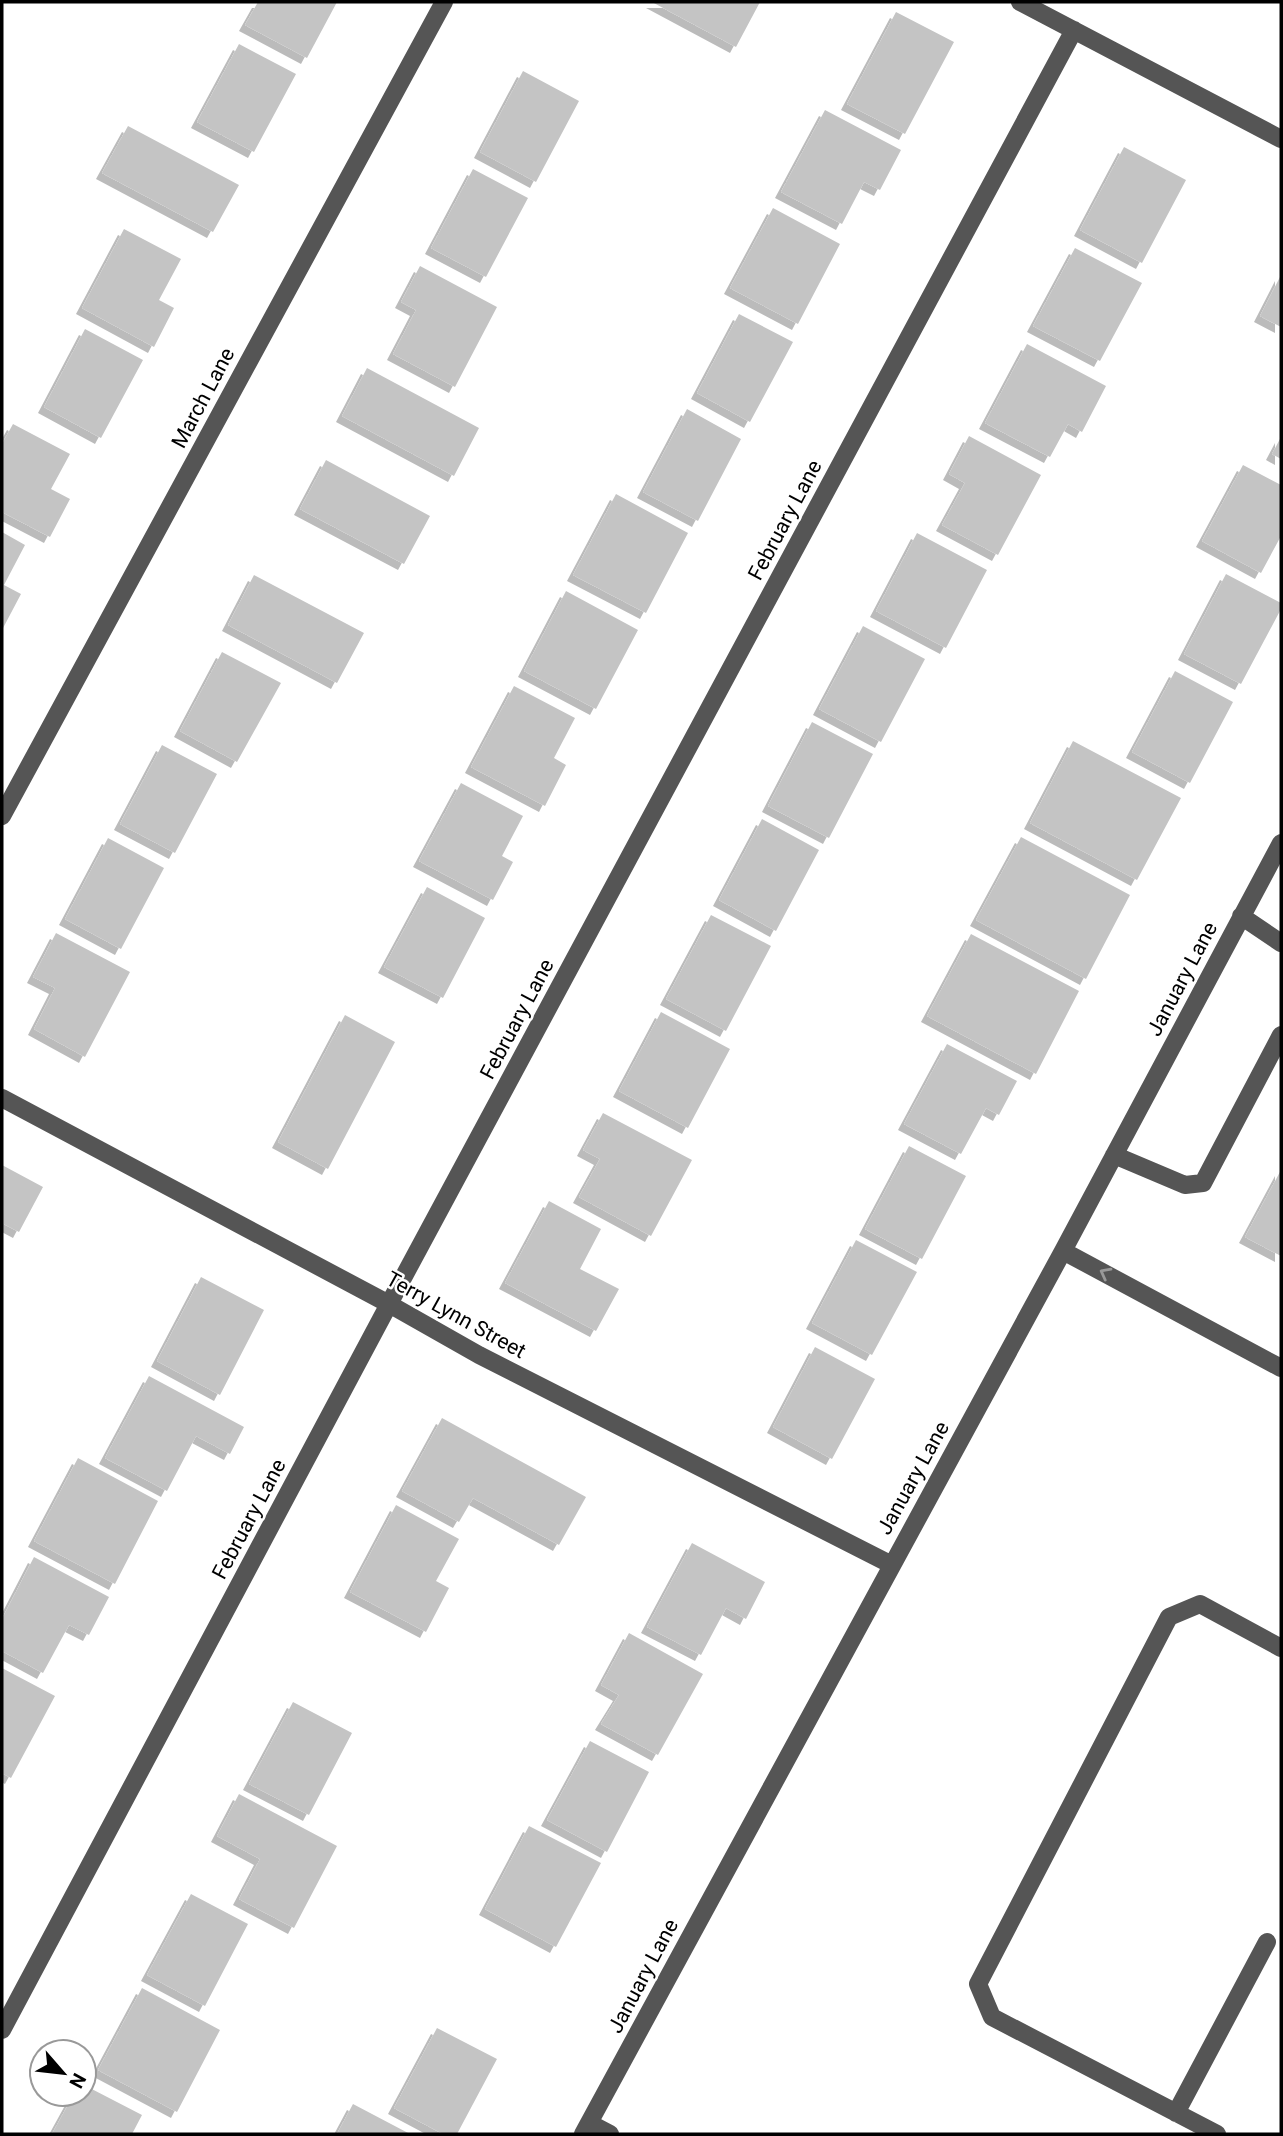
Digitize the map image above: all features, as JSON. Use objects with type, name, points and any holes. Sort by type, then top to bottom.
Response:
[{"type":"street","name":"March Lane","points":[[2,817],[444,2]]},
{"type":"street","points":[[1020,2],[1281,139]]},
{"type":"street","name":"February Lane","points":[[2,2031],[389,1304],[1074,30]]},
{"type":"street","name":"January Lane","points":[[586,2128],[1063,1251],[1281,843]]},
{"type":"street","points":[[1241,916],[1281,943]]},
{"type":"street","points":[[1114,1155],[1185,1185],[1203,1183],[1281,1035]]},
{"type":"street","name":"Terry Lynn Street","points":[[2,1098],[389,1304],[479,1355],[892,1565]]},
{"type":"street","points":[[1063,1251],[1281,1368]]},
{"type":"street","points":[[1217,2134],[992,2017],[978,1984],[1169,1617],[1200,1604],[1281,1648]]},
{"type":"street","points":[[1176,2113],[1267,1942]]},
{"type":"street","points":[[586,2128],[610,2134]]},
{"type":"building","points":[[258,2],[337,2],[307,58],[245,25]]},
{"type":"building","points":[[652,2],[760,2],[736,47]]},
{"type":"building","points":[[896,12],[954,42],[905,134],[847,104]]},
{"type":"building","points":[[239,44],[296,74],[254,152],[197,122]]},
{"type":"building","points":[[523,71],[579,101],[536,182],[480,152]]},
{"type":"building","points":[[825,110],[901,150],[880,190],[864,182],[842,224],[781,192]]},
{"type":"building","points":[[128,126],[239,185],[213,232],[102,173]]},
{"type":"building","points":[[1124,147],[1186,180],[1142,263],[1080,230]]},
{"type":"building","points":[[473,169],[528,198],[486,277],[431,248]]},
{"type":"building","points":[[773,208],[840,244],[798,324],[730,288]]},
{"type":"building","points":[[124,229],[181,259],[159,300],[174,308],[154,347],[82,308]]},
{"type":"building","points":[[1075,248],[1142,283],[1100,361],[1033,326]]},
{"type":"building","points":[[420,266],[497,307],[455,387],[393,354],[416,310],[401,302]]},
{"type":"building","points":[[1281,275],[1281,327],[1260,316]]},
{"type":"building","points":[[739,314],[793,342],[750,422],[697,393]]},
{"type":"building","points":[[85,329],[143,360],[101,438],[44,407]]},
{"type":"building","points":[[1027,344],[1106,386],[1082,432],[1068,424],[1050,457],[985,423]]},
{"type":"building","points":[[367,368],[479,428],[454,476],[342,416]]},
{"type":"building","points":[[687,409],[741,439],[698,521],[643,492]]},
{"type":"building","points":[[13,424],[70,454],[51,489],[70,499],[50,537],[2,512],[2,444]]},
{"type":"building","points":[[969,436],[1041,475],[998,555],[942,525],[965,483],[949,474]]},
{"type":"building","points":[[1281,437],[1281,459],[1272,454]]},
{"type":"building","points":[[326,460],[430,516],[404,564],[300,509]]},
{"type":"building","points":[[1243,465],[1281,485],[1281,536],[1261,573],[1202,541]]},
{"type":"building","points":[[616,494],[688,533],[646,613],[573,575]]},
{"type":"building","points":[[2,532],[25,545],[4,585],[21,594],[2,630]]},
{"type":"building","points":[[917,533],[987,570],[946,648],[876,611]]},
{"type":"building","points":[[1226,574],[1281,603],[1281,609],[1241,684],[1184,654]]},
{"type":"building","points":[[254,575],[364,633],[337,683],[228,625]]},
{"type":"building","points":[[566,591],[638,630],[596,709],[524,671]]},
{"type":"building","points":[[863,626],[925,659],[881,742],[819,709]]},
{"type":"building","points":[[222,652],[281,683],[237,762],[180,731]]},
{"type":"building","points":[[1175,671],[1233,702],[1190,783],[1132,752]]},
{"type":"building","points":[[514,686],[575,718],[554,758],[566,765],[545,806],[471,767]]},
{"type":"building","points":[[812,722],[873,754],[829,838],[768,806]]},
{"type":"building","points":[[1073,741],[1181,798],[1137,880],[1030,823]]},
{"type":"building","points":[[162,745],[217,774],[175,853],[120,824]]},
{"type":"building","points":[[461,783],[523,816],[502,856],[513,862],[493,900],[419,861]]},
{"type":"building","points":[[762,819],[819,850],[776,931],[719,900]]},
{"type":"building","points":[[1021,837],[1130,895],[1086,979],[976,920]]},
{"type":"building","points":[[108,838],[164,868],[121,949],[65,919]]},
{"type":"building","points":[[427,887],[485,918],[443,998],[384,967]]},
{"type":"building","points":[[711,915],[771,946],[726,1031],[666,999]]},
{"type":"building","points":[[56,933],[130,972],[85,1057],[34,1029],[55,988],[33,977]]},
{"type":"building","points":[[971,934],[1079,991],[1036,1074],[927,1016]]},
{"type":"building","points":[[661,1012],[730,1049],[688,1128],[619,1091]]},
{"type":"building","points":[[345,1015],[395,1042],[328,1169],[278,1142]]},
{"type":"building","points":[[947,1044],[1017,1081],[999,1115],[986,1108],[961,1154],[904,1124]]},
{"type":"building","points":[[603,1113],[692,1160],[651,1236],[579,1197],[600,1159],[583,1150]]},
{"type":"building","points":[[909,1146],[966,1176],[922,1259],[865,1229]]},
{"type":"building","points":[[2,1165],[43,1187],[19,1232],[2,1223]]},
{"type":"building","points":[[1281,1170],[1281,1256],[1245,1237]]},
{"type":"building","points":[[549,1201],[601,1229],[580,1269],[619,1289],[596,1331],[505,1283]]},
{"type":"building","points":[[856,1240],[917,1272],[872,1355],[812,1323]]},
{"type":"building","points":[[201,1277],[264,1310],[220,1395],[157,1361]]},
{"type":"building","points":[[815,1347],[875,1379],[832,1459],[773,1427]]},
{"type":"building","points":[[149,1376],[244,1427],[230,1454],[196,1436],[167,1491],[105,1458]]},
{"type":"building","points":[[442,1418],[586,1497],[559,1545],[473,1498],[459,1522],[402,1491]]},
{"type":"building","points":[[78,1458],[158,1501],[115,1584],[34,1541]]},
{"type":"building","points":[[396,1505],[459,1539],[436,1581],[449,1588],[426,1632],[350,1592]]},
{"type":"building","points":[[692,1543],[765,1582],[746,1619],[726,1608],[701,1655],[647,1627]]},
{"type":"building","points":[[34,1557],[109,1597],[89,1635],[69,1625],[43,1673],[2,1651],[2,1619]]},
{"type":"building","points":[[629,1633],[703,1674],[658,1755],[601,1724],[619,1695],[601,1685]]},
{"type":"building","points":[[2,1668],[55,1696],[11,1778],[2,1773]]},
{"type":"building","points":[[293,1702],[352,1733],[309,1815],[249,1784]]},
{"type":"building","points":[[590,1741],[649,1772],[607,1852],[547,1820]]},
{"type":"building","points":[[239,1794],[337,1846],[294,1928],[239,1899],[260,1859],[217,1836]]},
{"type":"building","points":[[529,1826],[601,1863],[556,1947],[485,1909]]},
{"type":"building","points":[[191,1894],[248,1924],[205,2006],[147,1975]]},
{"type":"building","points":[[142,1988],[220,2030],[177,2112],[98,2070]]},
{"type":"building","points":[[437,2028],[497,2059],[457,2134],[443,2134],[394,2108]]},
{"type":"building","points":[[98,2092],[142,2115],[132,2134],[52,2134],[66,2108],[98,2108]]},
{"type":"building","points":[[353,2104],[410,2134],[337,2134]]}]
